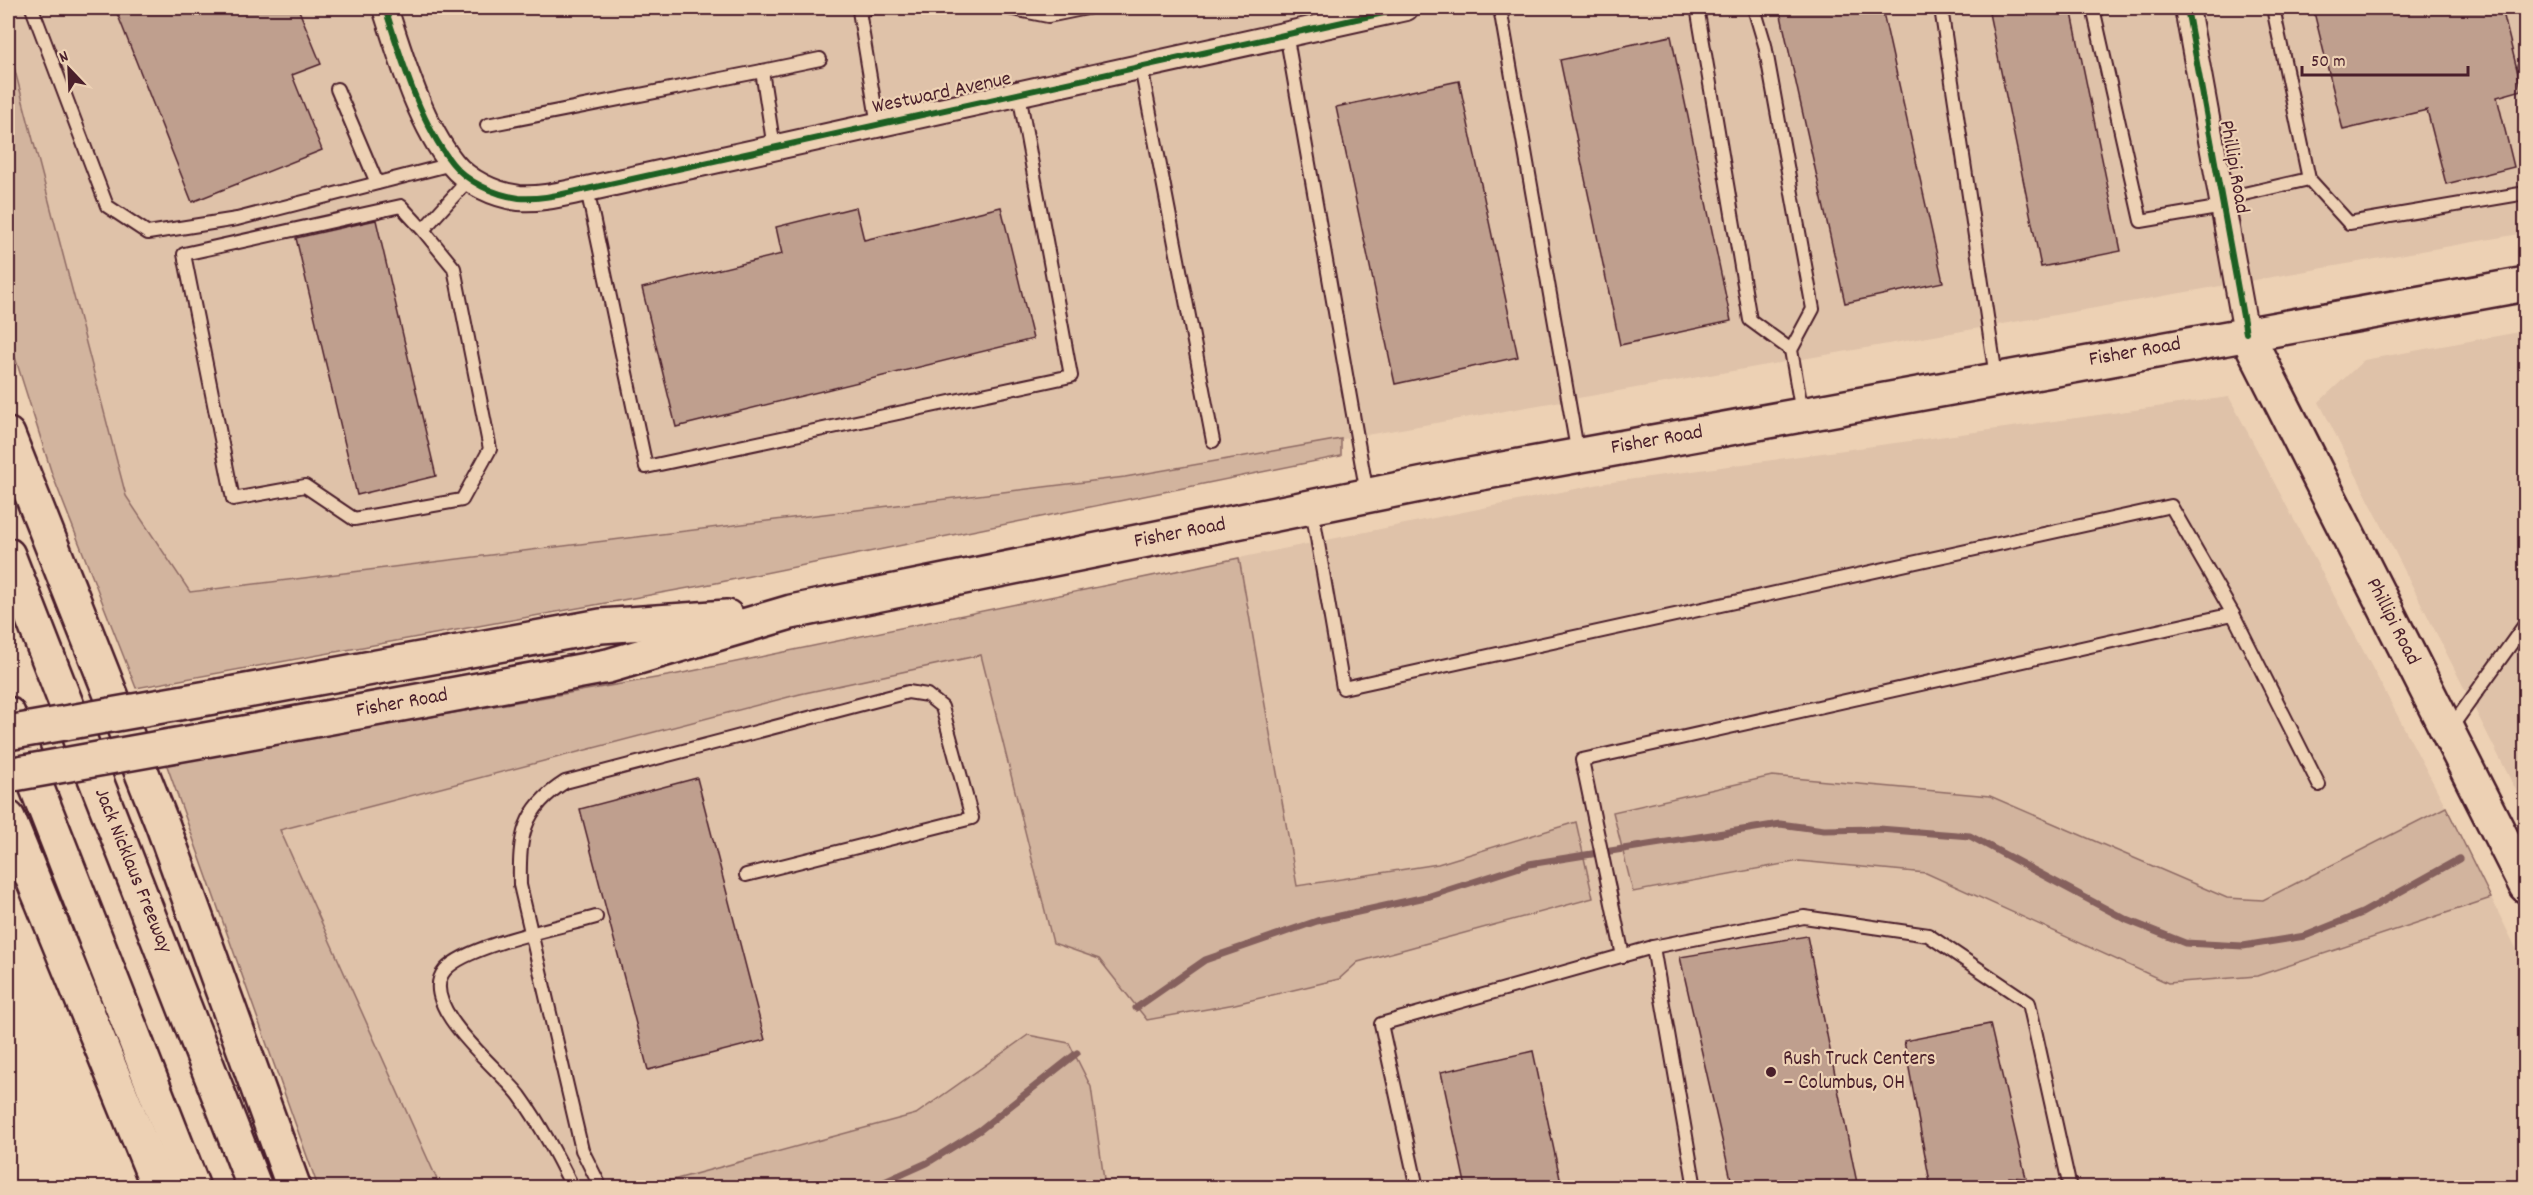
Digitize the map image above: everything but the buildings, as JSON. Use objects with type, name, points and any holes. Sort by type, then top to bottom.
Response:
[{"type":"main road","name":"Fisher Road","points":[[8,775],[608,666],[791,612],[1311,507],[1996,378],[2526,284]]},
{"type":"main road","name":"Phillipi Road","points":[[2246,333],[2526,886]]},
{"type":"main road","points":[[8,410],[28,486]]},
{"type":"main road","points":[[8,435],[163,826],[294,1188]]},
{"type":"main road","name":"Jack Nicklaus Freeway","points":[[8,555],[255,1188]]},
{"type":"main road","name":"Fisher Road","points":[[8,733],[601,626],[791,612]]},
{"type":"main road","points":[[8,714],[192,1188]]},
{"type":"main road","points":[[8,818],[159,1188]]},
{"type":"street","points":[[385,8],[404,67],[432,129],[469,177]]},
{"type":"street","name":"Westward Avenue","points":[[469,177],[520,198],[557,195],[1406,8]]},
{"type":"street","name":"Phillipi Road","points":[[2187,8],[2246,333]]},
{"type":"lane","points":[[32,8],[107,206],[148,233],[237,219],[376,183],[469,177]]},
{"type":"lane","points":[[870,8],[859,11],[878,125]]},
{"type":"lane","points":[[1008,8],[1048,16],[1087,8]]},
{"type":"lane","points":[[1500,8],[1578,455]]},
{"type":"lane","points":[[1704,8],[1698,13],[1750,320],[1791,350]]},
{"type":"lane","points":[[1754,8],[1766,45],[1813,309],[1791,350],[1802,414]]},
{"type":"lane","points":[[1941,8],[1996,378]]},
{"type":"lane","points":[[2093,8],[2141,221],[2223,203],[2309,180]]},
{"type":"lane","points":[[2273,8],[2309,180],[2349,223],[2526,193]]},
{"type":"lane","points":[[1286,33],[1368,496]]},
{"type":"lane","points":[[487,126],[820,59]]},
{"type":"lane","points":[[1141,67],[1213,441]]},
{"type":"lane","points":[[762,70],[774,148]]},
{"type":"lane","points":[[336,89],[376,183]]},
{"type":"lane","points":[[587,189],[646,467],[1071,376],[1019,94]]},
{"type":"lane","points":[[423,230],[469,177]]},
{"type":"lane","points":[[401,206],[423,230],[454,268],[490,449],[462,500],[354,519],[305,486],[233,499],[184,254],[401,206]]},
{"type":"lane","points":[[1311,507],[1343,687],[2171,506],[2233,614],[2319,785]]},
{"type":"lane","points":[[1623,956],[1582,760],[2233,614]]},
{"type":"lane","points":[[2448,732],[2526,623]]},
{"type":"lane","points":[[601,1188],[582,1150],[530,935],[520,885],[519,852],[525,823],[548,793],[565,782],[908,692],[927,695],[942,707],[972,818],[746,875]]},
{"type":"lane","points":[[573,1188],[542,1129],[518,1094],[456,1030],[441,997],[440,982],[444,970],[496,944],[596,917]]},
{"type":"lane","points":[[1417,1188],[1381,1024],[1653,947],[1804,917],[1928,935],[2030,1003],[2070,1188]]},
{"type":"lane","points":[[1653,947],[1695,1188]]},
{"type":"shaded area","points":[[8,8],[2525,8],[2525,233],[1125,477],[189,592],[126,496],[8,44]]},
{"type":"shaded area","points":[[8,44],[126,496],[190,592],[1125,477],[1341,439],[1341,456],[716,583],[136,688],[52,474],[8,335]]},
{"type":"shaded area","points":[[2525,331],[2525,808],[2319,402],[2364,360]]},
{"type":"shaded area","points":[[2229,397],[2446,807],[2263,900],[2227,898],[1990,796],[1633,892],[1799,861],[1926,873],[2168,982],[2257,976],[2491,898],[2525,966],[2525,1187],[523,1188],[439,1184],[280,830],[800,694],[981,655],[1053,943],[1099,959],[1147,1020],[1339,979],[1358,962],[1592,898],[1576,822],[1438,864],[1297,886],[1239,558],[1605,483]]},
{"type":"shaded area","points":[[1239,558],[1297,886],[1438,864],[1576,822],[1593,898],[1358,962],[1339,979],[1235,1004],[1147,1020],[1099,959],[1053,943],[981,655],[800,694],[280,830],[439,1184],[523,1187],[318,1187],[166,763],[673,675]]},
{"type":"shaded area","points":[[1772,776],[1990,796],[2227,898],[2263,900],[2446,807],[2491,898],[2257,976],[2168,983],[1926,873],[1799,861],[1633,892],[1613,812]]},
{"type":"shaded area","points":[[1028,1035],[1069,1043],[1091,1087],[1105,1187],[647,1187],[916,1114]]},
{"type":"waterway","points":[[1136,1008],[1205,960],[1317,921],[1430,896],[1529,864],[1780,824],[1824,830],[1879,829],[1970,836],[2127,920],[2185,943],[2243,946],[2305,936],[2362,913],[2459,859]]},
{"type":"waterway","points":[[871,1188],[927,1163],[980,1130],[1077,1053]]},
{"type":"cycle path","points":[[385,8],[405,68],[440,146],[458,170],[473,182],[491,191],[519,198],[553,196],[587,189],[1406,8]]},
{"type":"cycle path","points":[[2187,8],[2246,333]]},
{"type":"place","name":"Rush Truck Centers – Columbus, OH","points":[[1771,1072]]}]
